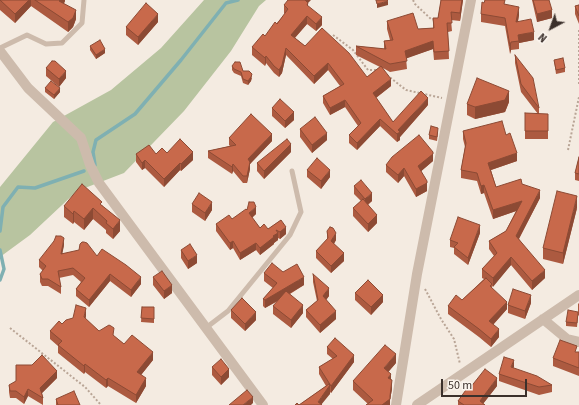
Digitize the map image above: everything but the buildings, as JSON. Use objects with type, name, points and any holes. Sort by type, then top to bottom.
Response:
[{"type":"street","points":[[396,405],[417,274],[471,0]]},
{"type":"street","points":[[0,51],[28,88],[81,138],[90,165],[99,182],[263,405]]},
{"type":"street","points":[[417,405],[579,295]]},
{"type":"street","points":[[543,319],[567,339],[579,342]]},
{"type":"lane","points":[[0,48],[26,35],[46,44],[62,43],[82,23],[84,0]]},
{"type":"lane","points":[[206,327],[228,311],[290,235],[301,212],[292,171]]},
{"type":"path","points":[[413,0],[415,4],[431,19],[438,20]]},
{"type":"path","points":[[579,30],[579,86]]},
{"type":"path","points":[[332,35],[352,50],[368,70],[382,70],[406,90],[451,100]]},
{"type":"path","points":[[568,150],[579,97]]},
{"type":"path","points":[[417,274],[441,319],[454,339],[462,374]]},
{"type":"path","points":[[10,328],[85,387],[101,405]]},
{"type":"green space","points":[[204,0],[266,0],[259,6],[231,51],[184,111],[124,173],[77,191],[30,235],[0,257],[0,187],[53,122],[111,90],[161,48]]},
{"type":"waterway","points":[[95,165],[93,152],[96,140],[135,114],[181,60],[226,3],[238,0]]},
{"type":"waterway","points":[[0,231],[3,207],[18,187],[35,188],[84,171]]},
{"type":"waterway","points":[[0,250],[4,269],[0,280]]}]
